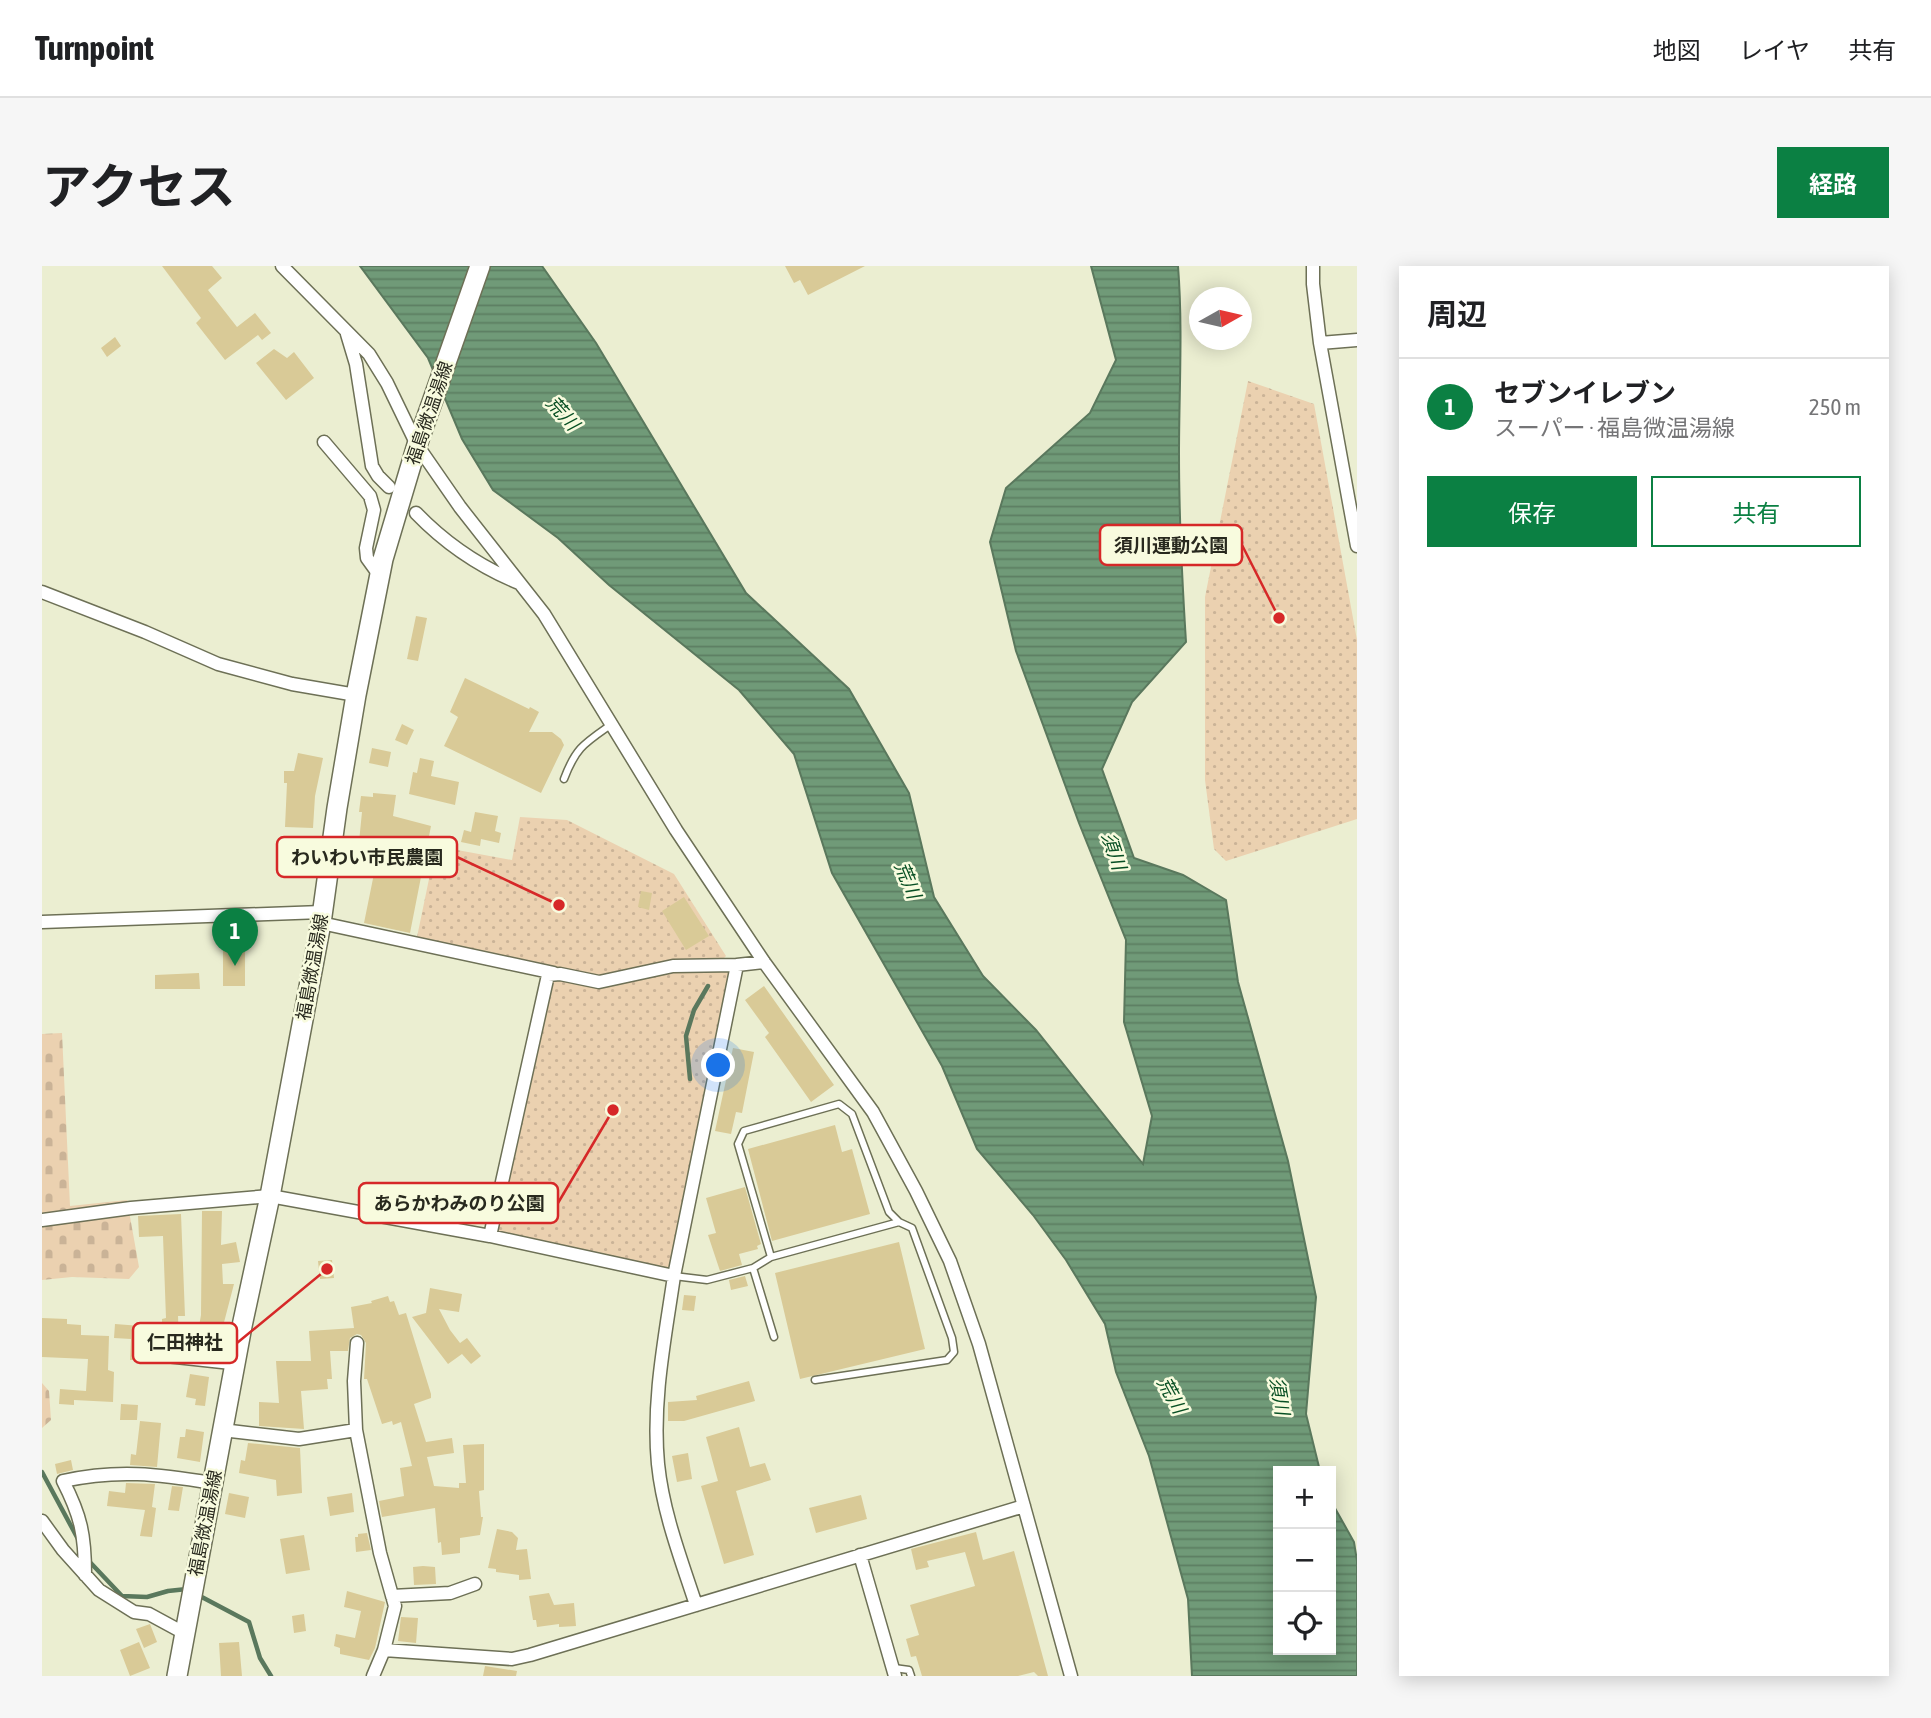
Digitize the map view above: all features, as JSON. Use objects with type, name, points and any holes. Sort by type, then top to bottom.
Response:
[{"type":"main road","name":"福島微温湯線","points":[[177,1676],[234,1366],[271,1196],[321,917],[356,695],[380,576],[417,445],[480,266]]},
{"type":"street","points":[[282,266],[369,354],[387,383],[417,445],[460,507],[544,614],[676,830],[764,962],[873,1112],[950,1261],[979,1344],[1071,1676]]},
{"type":"street","points":[[1313,266],[1312,284],[1320,343],[1357,545]]},
{"type":"street","points":[[346,330],[356,363],[372,466],[389,486]]},
{"type":"street","points":[[1320,343],[1357,340]]},
{"type":"street","points":[[324,442],[370,496],[374,510],[366,548],[367,558],[380,576]]},
{"type":"street","points":[[416,513],[439,536],[495,573],[520,583]]},
{"type":"street","points":[[42,592],[218,664],[292,684],[356,695]]},
{"type":"street","points":[[42,922],[321,917],[599,982],[673,966],[764,962]]},
{"type":"street","points":[[696,1605],[666,1511],[658,1465],[659,1387],[674,1276],[737,965]]},
{"type":"street","points":[[490,1236],[543,990],[548,975],[554,973]]},
{"type":"street","points":[[42,1220],[131,1208],[271,1196],[490,1236],[674,1276]]},
{"type":"street","points":[[358,1343],[354,1381],[356,1430],[380,1553],[395,1606],[384,1650],[373,1676]]},
{"type":"street","points":[[222,1430],[299,1439],[356,1430]]},
{"type":"street","points":[[85,1575],[85,1538],[73,1501],[63,1481],[120,1472],[212,1483]]},
{"type":"street","points":[[384,1650],[512,1659],[1024,1506]]},
{"type":"street","points":[[44,1526],[99,1590],[134,1612],[149,1614],[184,1633]]},
{"type":"street","points":[[860,1555],[894,1672]]},
{"type":"street","points":[[392,1596],[450,1593],[475,1584]]},
{"type":"lane","points":[[564,779],[573,755],[582,745],[612,724]]},
{"type":"lane","points":[[771,1257],[738,1144],[744,1131],[839,1104],[852,1114],[889,1212],[899,1222],[912,1228],[952,1338],[954,1352],[947,1360],[814,1380]]},
{"type":"lane","points":[[674,1276],[707,1280],[753,1268],[771,1257],[899,1222]]},
{"type":"lane","points":[[753,1268],[774,1337]]},
{"type":"lane","points":[[157,1359],[234,1366]]},
{"type":"lane","points":[[894,1672],[909,1671],[911,1676]]},
{"type":"green space","points":[[1248,381],[1314,404],[1357,640],[1357,819],[1226,861],[1214,849],[1205,780],[1205,597]]},
{"type":"green space","points":[[520,817],[567,820],[674,874],[726,956],[722,960],[599,976],[417,937],[435,850],[441,847],[512,860]]},
{"type":"green space","points":[[733,968],[671,1273],[494,1234],[551,978],[602,986],[670,970]]},
{"type":"green space","points":[[62,1033],[70,1206],[127,1200],[139,1267],[129,1279],[72,1277],[42,1280],[42,1034]]},
{"type":"green space","points":[[42,1383],[49,1391],[51,1420],[42,1428]]},
{"type":"water","points":[[360,266],[542,266],[596,343],[746,593],[849,689],[909,793],[934,897],[983,976],[1036,1030],[1143,1164],[1152,1116],[1124,1022],[1126,940],[1079,823],[1016,651],[990,542],[1006,488],[1090,413],[1116,360],[1091,266],[1178,266],[1181,337],[1180,501],[1186,642],[1132,702],[1102,769],[1134,858],[1183,875],[1226,900],[1238,982],[1288,1161],[1316,1297],[1306,1414],[1319,1466],[1273,1466],[1273,1655],[1336,1655],[1336,1510],[1354,1542],[1357,1561],[1357,1676],[1192,1676],[1188,1599],[1149,1456],[1116,1372],[1105,1324],[1066,1260],[1033,1215],[977,1149],[942,1066],[832,873],[794,754],[739,690],[609,585],[558,538],[493,490],[462,439],[428,358]]},
{"type":"building","points":[[162,266],[212,266],[222,278],[208,290],[237,327],[255,313],[271,333],[262,340],[258,335],[225,360],[196,323],[201,318]]},
{"type":"building","points":[[785,266],[865,266],[808,295],[800,280],[794,283]]},
{"type":"building","points":[[115,337],[121,346],[107,357],[101,348]]},
{"type":"building","points":[[274,349],[287,358],[294,352],[314,378],[286,400],[256,363]]},
{"type":"building","points":[[416,616],[427,618],[418,661],[407,659]]},
{"type":"building","points":[[465,678],[539,712],[529,732],[552,732],[561,739],[564,745],[541,793],[444,746],[458,717],[450,712]]},
{"type":"building","points":[[402,724],[414,730],[407,745],[395,740]]},
{"type":"building","points":[[372,748],[391,752],[388,767],[369,763]]},
{"type":"building","points":[[298,753],[323,758],[315,796],[313,828],[285,827],[287,783],[284,783],[284,771],[294,771]]},
{"type":"building","points":[[420,758],[434,761],[431,776],[459,782],[455,805],[409,794],[413,772],[417,773]]},
{"type":"building","points":[[373,793],[396,795],[393,816],[431,826],[410,933],[364,923],[380,844],[359,842],[362,812],[359,812],[361,796],[373,797]]},
{"type":"building","points":[[475,812],[498,816],[495,831],[501,833],[499,843],[481,839],[480,846],[461,842],[464,830],[471,832]]},
{"type":"building","points":[[641,891],[652,893],[649,910],[638,907]]},
{"type":"building","points":[[684,897],[709,936],[686,950],[662,911]]},
{"type":"building","points":[[223,944],[245,944],[245,986],[223,986]]},
{"type":"building","points":[[199,973],[200,989],[155,989],[155,975]]},
{"type":"building","points":[[764,986],[834,1085],[811,1102],[765,1037],[769,1033],[745,1000]]},
{"type":"building","points":[[733,1048],[754,1052],[742,1113],[736,1112],[731,1134],[715,1131]]},
{"type":"building","points":[[835,1125],[842,1152],[852,1149],[870,1214],[772,1241],[748,1149]]},
{"type":"building","points":[[745,1187],[761,1244],[757,1246],[758,1249],[739,1254],[742,1265],[720,1271],[708,1235],[716,1233],[706,1198]]},
{"type":"building","points":[[202,1211],[222,1211],[221,1245],[236,1242],[240,1262],[222,1264],[223,1284],[234,1284],[216,1353],[195,1349],[201,1315]]},
{"type":"building","points":[[181,1214],[185,1316],[178,1316],[179,1343],[166,1343],[162,1341],[162,1319],[166,1318],[163,1236],[139,1237],[138,1216]]},
{"type":"building","points":[[899,1242],[925,1349],[800,1379],[775,1273]]},
{"type":"building","points":[[332,1260],[334,1278],[320,1279],[318,1261]]},
{"type":"building","points":[[745,1276],[748,1286],[731,1290],[729,1280]]},
{"type":"building","points":[[430,1288],[462,1294],[459,1312],[439,1309],[460,1343],[467,1338],[481,1356],[471,1364],[462,1354],[448,1364],[412,1317],[426,1313]]},
{"type":"building","points":[[684,1295],[696,1296],[694,1311],[682,1310]]},
{"type":"building","points":[[388,1296],[390,1302],[394,1301],[399,1315],[406,1313],[431,1394],[431,1398],[414,1404],[426,1442],[452,1438],[454,1453],[427,1457],[434,1486],[459,1488],[459,1483],[466,1483],[463,1445],[484,1444],[484,1490],[479,1491],[483,1517],[480,1535],[460,1538],[460,1553],[442,1555],[441,1542],[438,1543],[435,1508],[382,1517],[379,1501],[404,1496],[400,1468],[412,1466],[401,1422],[393,1425],[392,1421],[382,1424],[367,1379],[364,1379],[366,1343],[361,1335],[350,1338],[348,1351],[330,1351],[332,1379],[327,1379],[328,1389],[301,1391],[304,1429],[259,1426],[259,1402],[279,1403],[276,1361],[311,1361],[309,1331],[354,1328],[351,1307],[372,1303],[371,1301]]},
{"type":"building","points":[[42,1318],[67,1319],[67,1324],[81,1325],[81,1335],[109,1336],[108,1370],[114,1372],[113,1402],[74,1400],[74,1405],[59,1404],[60,1389],[86,1391],[88,1359],[42,1357]]},
{"type":"building","points":[[115,1324],[141,1326],[140,1360],[130,1360],[131,1339],[114,1338]]},
{"type":"building","points":[[190,1374],[209,1377],[205,1406],[195,1405],[196,1399],[186,1397]]},
{"type":"building","points":[[749,1381],[755,1401],[684,1421],[668,1421],[668,1402],[697,1400],[696,1396]]},
{"type":"building","points":[[121,1404],[138,1405],[137,1420],[120,1420]]},
{"type":"building","points":[[140,1421],[161,1423],[157,1467],[130,1465],[131,1454],[136,1455]]},
{"type":"building","points":[[739,1427],[750,1467],[765,1463],[771,1480],[736,1491],[754,1555],[724,1564],[701,1486],[718,1481],[706,1437]]},
{"type":"building","points":[[186,1429],[204,1432],[200,1462],[177,1458],[180,1437],[185,1437]]},
{"type":"building","points":[[248,1443],[300,1448],[302,1493],[277,1496],[276,1480],[239,1473],[241,1460],[245,1461]]},
{"type":"building","points":[[688,1453],[692,1479],[677,1482],[672,1456]]},
{"type":"building","points":[[71,1460],[73,1470],[57,1474],[55,1464]]},
{"type":"building","points":[[126,1483],[155,1484],[152,1507],[156,1508],[152,1537],[140,1536],[145,1510],[107,1506],[109,1491],[125,1493]]},
{"type":"building","points":[[172,1486],[183,1487],[179,1511],[168,1510]]},
{"type":"building","points":[[229,1493],[249,1497],[245,1518],[225,1514]]},
{"type":"building","points":[[352,1493],[354,1512],[330,1516],[327,1497]]},
{"type":"building","points":[[861,1495],[867,1519],[816,1533],[809,1508]]},
{"type":"building","points":[[497,1529],[512,1532],[518,1538],[516,1550],[527,1549],[531,1579],[519,1580],[519,1575],[496,1572],[496,1569],[488,1568]]},
{"type":"building","points":[[976,1532],[983,1560],[1014,1551],[1048,1676],[1038,1676],[1034,1672],[1018,1676],[922,1676],[916,1656],[911,1657],[906,1639],[919,1635],[910,1605],[975,1586],[965,1552],[927,1561],[929,1567],[916,1570],[911,1549]]},
{"type":"building","points":[[367,1533],[371,1550],[356,1552],[355,1537]]},
{"type":"building","points":[[304,1535],[310,1570],[286,1574],[280,1539]]},
{"type":"building","points":[[413,1567],[435,1567],[436,1584],[414,1585]]},
{"type":"building","points":[[347,1591],[385,1602],[375,1648],[369,1660],[340,1654],[340,1648],[334,1646],[336,1634],[355,1638],[361,1611],[344,1607]]},
{"type":"building","points":[[549,1593],[554,1605],[574,1603],[576,1626],[559,1627],[559,1624],[537,1627],[536,1620],[533,1620],[529,1596]]},
{"type":"building","points":[[304,1614],[306,1631],[294,1633],[292,1616]]},
{"type":"building","points":[[401,1617],[418,1618],[416,1643],[398,1641]]},
{"type":"building","points":[[150,1624],[157,1642],[144,1648],[136,1629]]},
{"type":"building","points":[[139,1642],[150,1668],[130,1676],[120,1650]]},
{"type":"building","points":[[239,1642],[242,1676],[221,1676],[219,1643]]},
{"type":"building","points":[[485,1666],[517,1671],[516,1676],[483,1676]]},
{"type":"waterway","points":[[690,1079],[686,1036],[694,1010],[708,986]]},
{"type":"waterway","points":[[42,1472],[78,1539]]},
{"type":"waterway","points":[[87,1559],[122,1596],[147,1597],[187,1589]]},
{"type":"waterway","points":[[198,1595],[249,1622],[260,1658],[271,1676]]},
{"type":"place","name":"須川運動公園","points":[[1279,618]]},
{"type":"place","name":"わいわい市民農園","points":[[559,905]]},
{"type":"place","name":"セブンイレブン","points":[[235,966]]},
{"type":"place","name":"あらかわみのり公園","points":[[613,1110]]},
{"type":"place","name":"仁田神社","points":[[327,1269]]},
{"type":"water label","name":"荒川","points":[[563,413]]},
{"type":"water label","name":"須川","points":[[1114,851]]},
{"type":"water label","name":"荒川","points":[[908,880]]},
{"type":"water label","name":"荒川","points":[[1172,1395]]},
{"type":"water label","name":"須川","points":[[1280,1396]]}]
